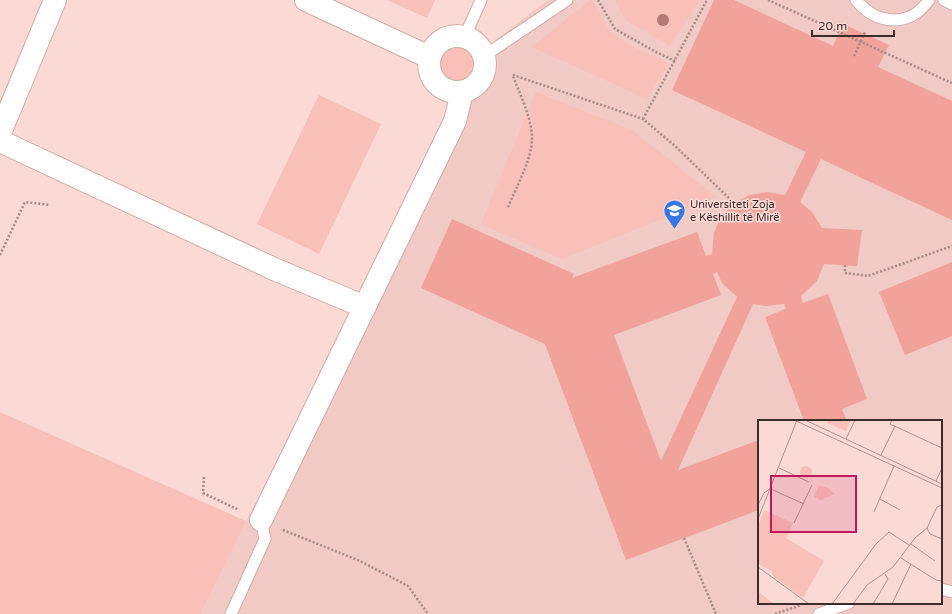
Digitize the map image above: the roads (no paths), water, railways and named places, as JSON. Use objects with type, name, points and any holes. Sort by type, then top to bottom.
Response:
[{"type":"street","points":[[55,0],[1,132],[274,269],[365,307]]},
{"type":"street","points":[[306,0],[429,57]]},
{"type":"street","points":[[446,36],[465,36],[480,47],[484,56],[484,74],[471,88],[462,92],[453,92],[436,84],[428,67],[429,57],[435,45],[446,36]]},
{"type":"street","points":[[261,520],[455,121],[462,92]]},
{"type":"lane","points":[[465,36],[481,0]]},
{"type":"lane","points":[[484,56],[567,0]]},
{"type":"lane","points":[[856,0],[862,8],[874,16],[887,20],[901,20],[914,15],[925,6],[929,0]]},
{"type":"lane","points":[[944,0],[952,4]]},
{"type":"lane","points":[[230,614],[265,539],[261,520]]},
{"type":"lane","points":[[942,589],[952,592]]},
{"type":"lane","points":[[819,614],[846,604]]},
{"type":"place","name":"Universiteti Zoja e Këshillit të Mirë","points":[[675,230]]}]
